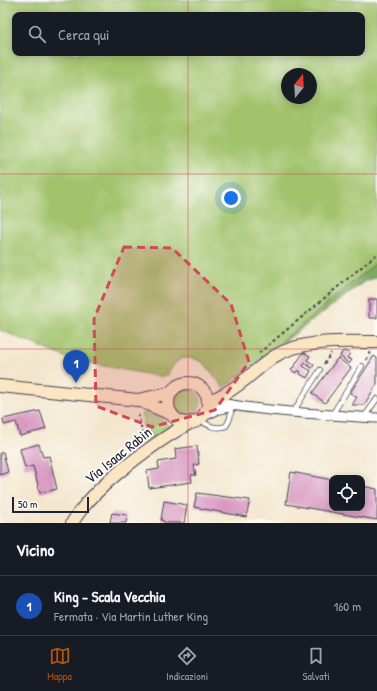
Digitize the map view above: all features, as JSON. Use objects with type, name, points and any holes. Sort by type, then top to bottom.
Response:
[{"type":"street","points":[[209,401],[226,393],[275,356],[288,350],[304,345],[329,342],[377,342]]},
{"type":"street","points":[[170,414],[167,403],[170,392],[180,384],[192,383],[205,391],[209,401],[208,410],[198,419]]},
{"type":"street","points":[[0,386],[138,400],[170,414],[183,422],[198,419],[219,409],[233,407]]},
{"type":"street","points":[[234,387],[232,392],[234,400],[270,409]]},
{"type":"street","points":[[138,400],[170,392]]},
{"type":"street","points":[[209,401],[233,407],[377,418]]},
{"type":"street","name":"Via Isaac Rabin","points":[[72,523],[90,498],[106,483],[148,449],[174,432],[198,419]]},
{"type":"lane","points":[[332,415],[362,366]]},
{"type":"lane","points":[[293,412],[320,370]]},
{"type":"lane","points":[[364,417],[377,399]]},
{"type":"lane","points":[[198,419],[213,427],[219,428],[226,426],[233,407]]},
{"type":"path","points":[[256,355],[377,254]]},
{"type":"path","points":[[320,370],[339,342]]},
{"type":"path","points":[[362,366],[377,342]]},
{"type":"highlighted area","points":[[124,247],[172,248],[231,304],[249,362],[215,410],[152,427],[96,406],[94,319]]},
{"type":"green space","points":[[0,0],[377,0],[377,262],[224,388],[204,363],[191,358],[180,359],[175,363],[167,375],[162,377],[73,360],[0,330]]},
{"type":"green space","points":[[377,262],[377,277],[365,281],[285,341],[280,343]]},
{"type":"green space","points":[[188,389],[197,393],[201,402],[197,411],[188,415],[179,411],[175,402],[179,393]]},
{"type":"green space","points":[[142,413],[160,416],[170,428],[147,441],[143,427]]},
{"type":"building","points":[[369,299],[377,299],[377,318],[369,318]]},
{"type":"building","points":[[343,351],[350,353],[347,358],[352,360],[349,364],[340,356]]},
{"type":"building","points":[[303,353],[310,356],[307,360],[314,365],[312,368],[305,363],[303,366],[311,371],[307,378],[300,374],[301,372],[298,370],[296,373],[291,370]]},
{"type":"building","points":[[374,356],[377,358],[377,384],[364,405],[352,405],[357,397],[350,393]]},
{"type":"building","points":[[338,358],[351,368],[325,403],[312,393]]},
{"type":"building","points":[[40,411],[46,429],[20,436],[16,422],[4,425],[3,419]]},
{"type":"building","points":[[39,444],[43,457],[49,456],[57,489],[40,493],[33,466],[25,468],[20,449]]},
{"type":"building","points":[[197,446],[199,464],[194,465],[196,475],[191,475],[192,482],[149,488],[147,471],[159,469],[158,462],[176,459],[175,449]]},
{"type":"building","points":[[3,452],[8,472],[0,475],[0,453]]},
{"type":"building","points":[[291,472],[329,479],[329,511],[365,511],[365,487],[377,489],[377,520],[286,504]]},
{"type":"building","points":[[197,493],[250,500],[246,517],[194,507]]},
{"type":"building","points":[[164,501],[187,505],[184,523],[165,523],[161,520]]},
{"type":"building","points":[[112,513],[127,515],[126,523],[110,522]]},
{"type":"place","name":"King - Scala Vecchia","points":[[76,383]]}]
